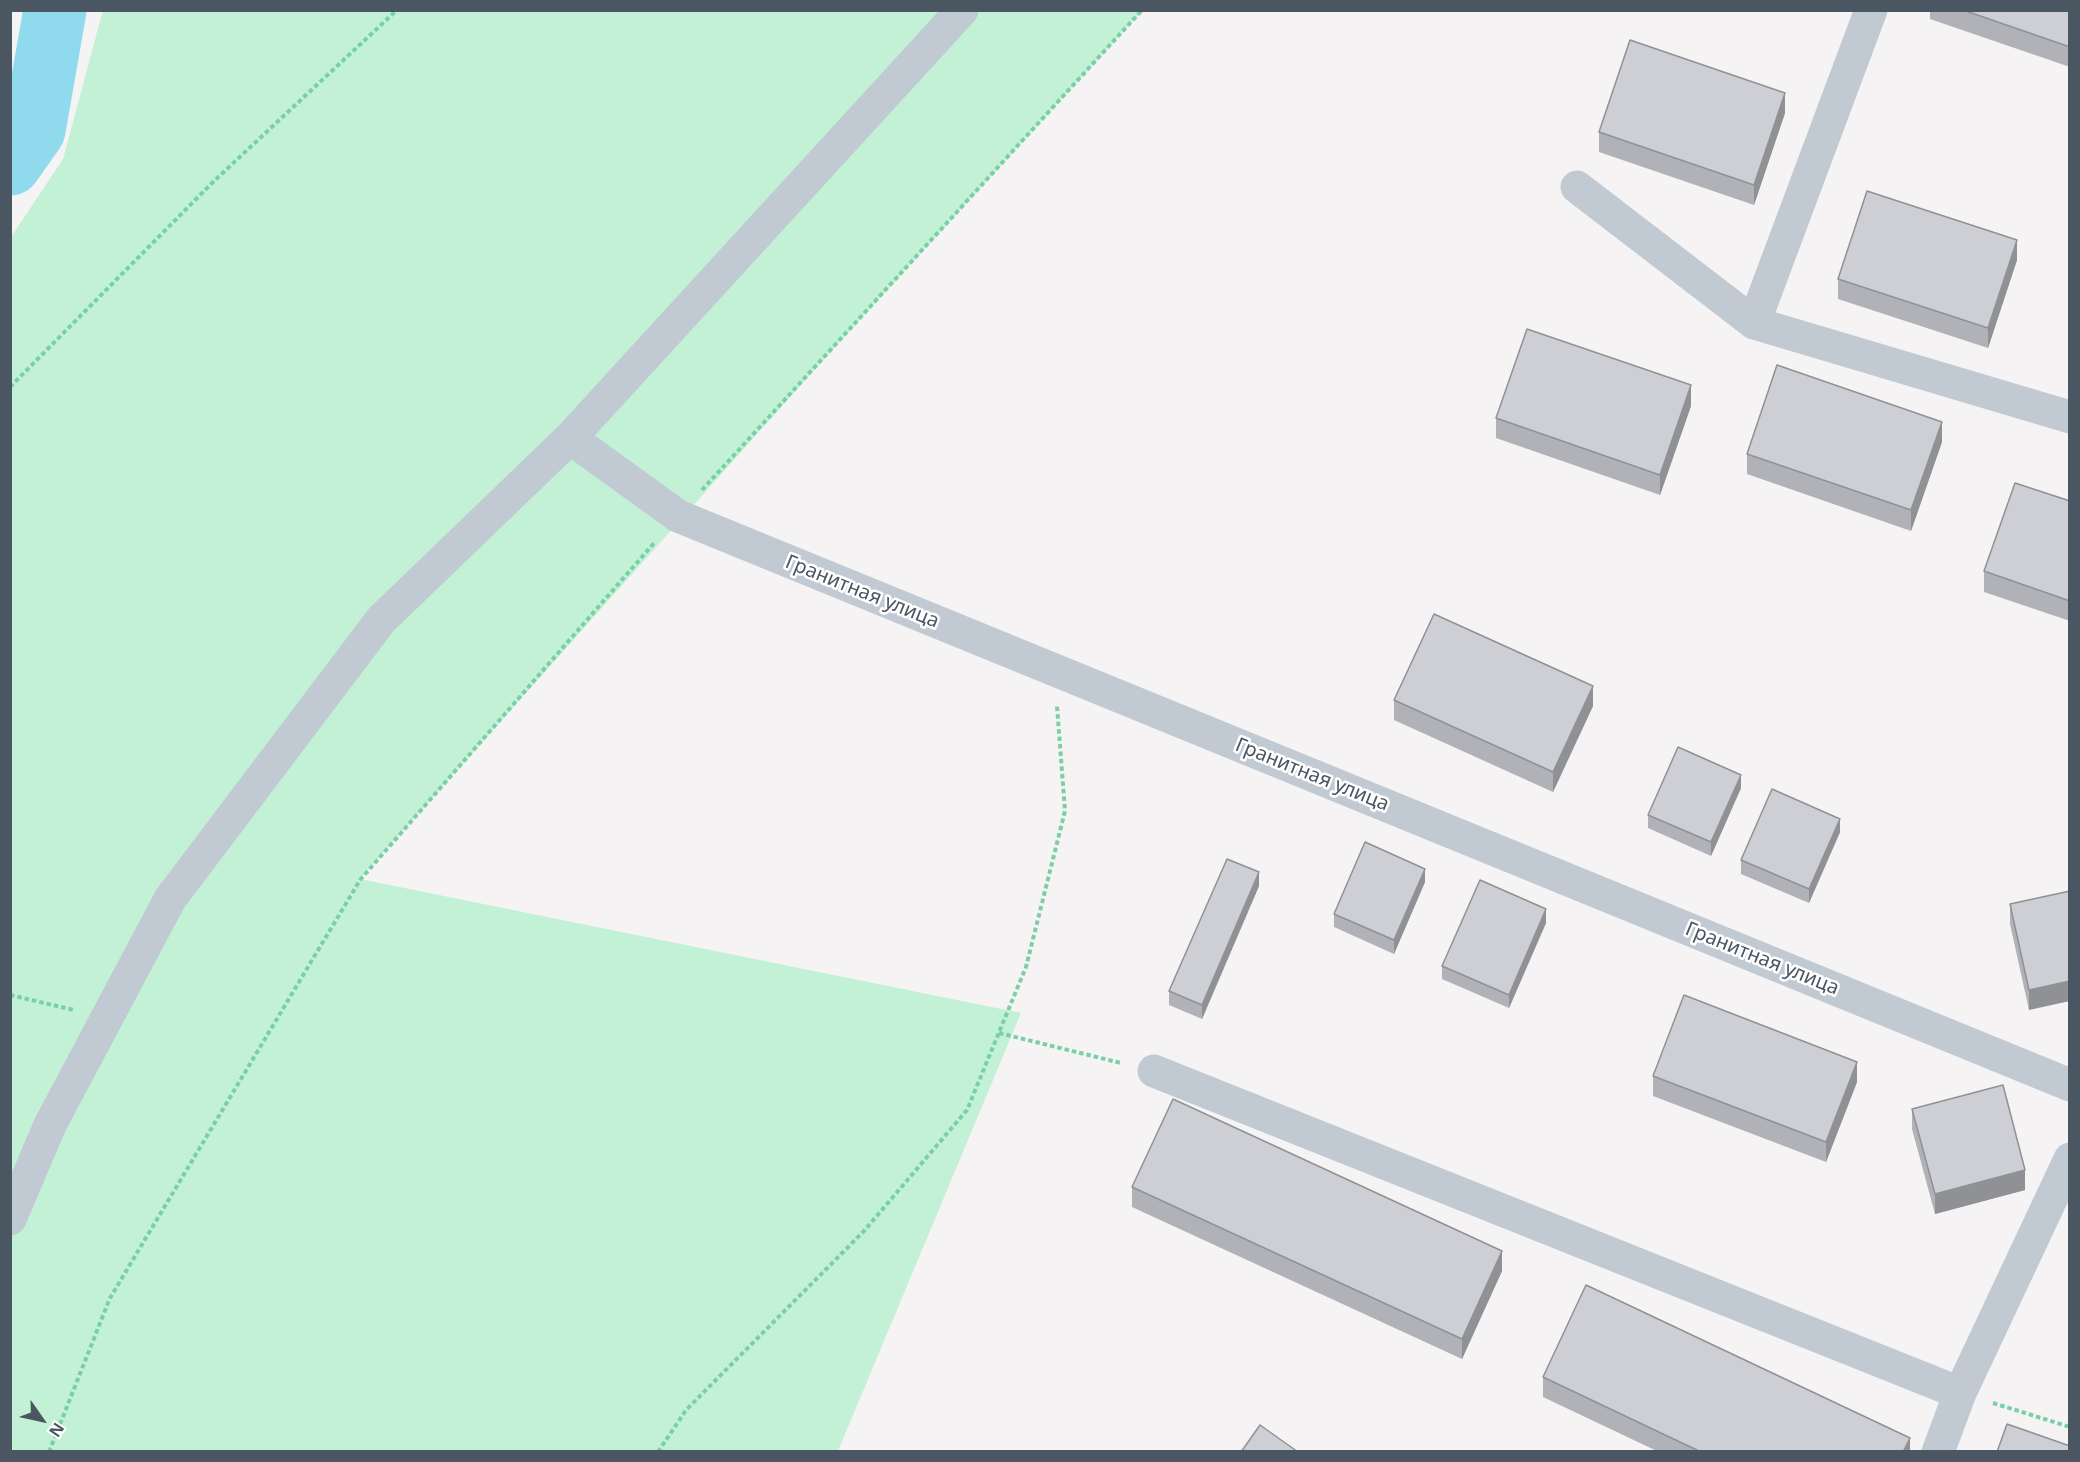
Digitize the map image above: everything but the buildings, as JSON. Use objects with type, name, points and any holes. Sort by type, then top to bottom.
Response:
[{"type":"street","points":[[10,1219],[50,1125],[170,899],[381,620],[570,438],[962,10]]},
{"type":"street","points":[[1754,323],[1871,10]]},
{"type":"street","points":[[1577,187],[1754,323],[2070,417]]},
{"type":"street","name":"Гранитная улица","points":[[570,438],[678,516],[2070,1085]]},
{"type":"street","points":[[1154,1071],[1960,1393]]},
{"type":"street","points":[[1938,1452],[1960,1393],[2070,1160]]},
{"type":"path","points":[[10,387],[213,182],[397,10]]},
{"type":"path","points":[[49,1452],[110,1298],[360,880],[678,516],[1142,10]]},
{"type":"path","points":[[658,1452],[686,1410],[864,1231],[967,1110],[1026,967],[1065,811],[1054,670]]},
{"type":"path","points":[[10,995],[107,1018]]},
{"type":"path","points":[[999,1033],[1154,1071]]},
{"type":"path","points":[[1960,1393],[2070,1427]]},
{"type":"green space","points":[[103,10],[1142,11],[815,369],[360,879],[1021,1013],[838,1451],[11,1452],[11,237],[63,159]]},
{"type":"waterway","points":[[10,164],[34,130],[55,10]]}]
